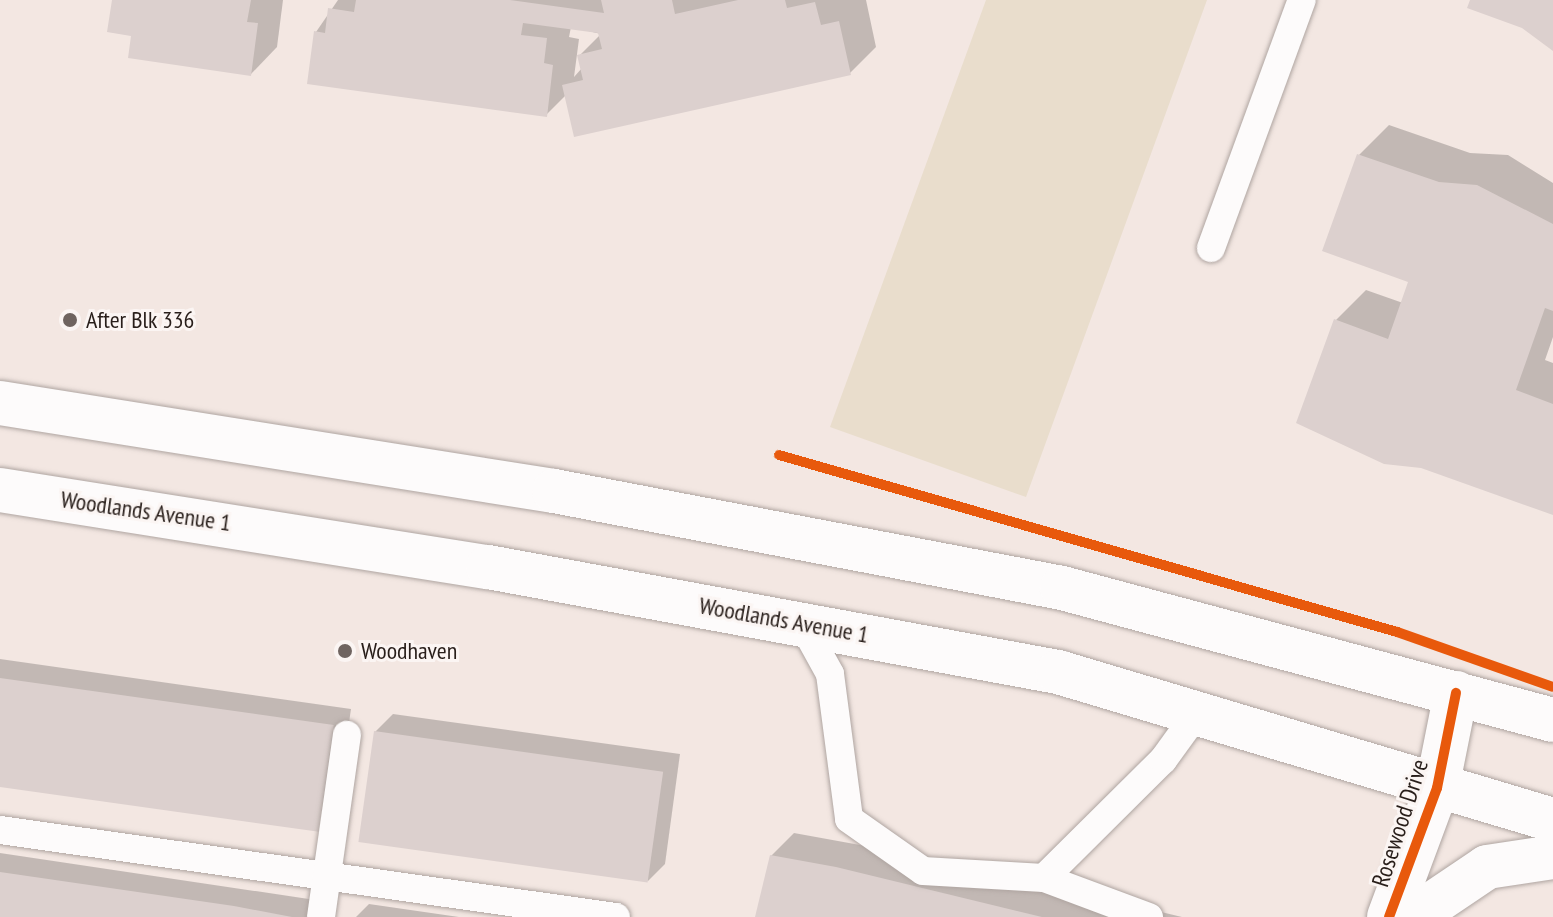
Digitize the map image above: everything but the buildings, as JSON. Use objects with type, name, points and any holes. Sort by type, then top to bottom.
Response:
[{"type":"main road","points":[[0,403],[554,491],[1062,588],[1553,720]]},
{"type":"main road","name":"Woodlands Avenue 1","points":[[0,490],[802,623],[1058,672],[1437,788],[1553,820]]},
{"type":"main road","name":"Rosewood Drive","points":[[1389,917],[1437,788],[1456,693]]},
{"type":"main road","points":[[1413,917],[1487,867],[1553,857]]},
{"type":"lane","points":[[1211,248],[1302,0]]},
{"type":"lane","points":[[802,623],[830,674],[849,819],[921,879],[1044,878],[1149,917]]},
{"type":"lane","points":[[1044,878],[1163,760],[1197,713]]},
{"type":"lane","points":[[321,917],[347,735]]},
{"type":"lane","points":[[0,830],[616,917]]},
{"type":"shaded area","points":[[986,0],[1207,0],[1026,497],[830,427]]},
{"type":"cycle path","points":[[779,455],[1397,632],[1553,687]]},
{"type":"cycle path","points":[[1389,917],[1437,788],[1456,693]]},
{"type":"place","name":"After Blk 336","points":[[70,320]]},
{"type":"place","name":"Woodhaven","points":[[345,651]]}]
